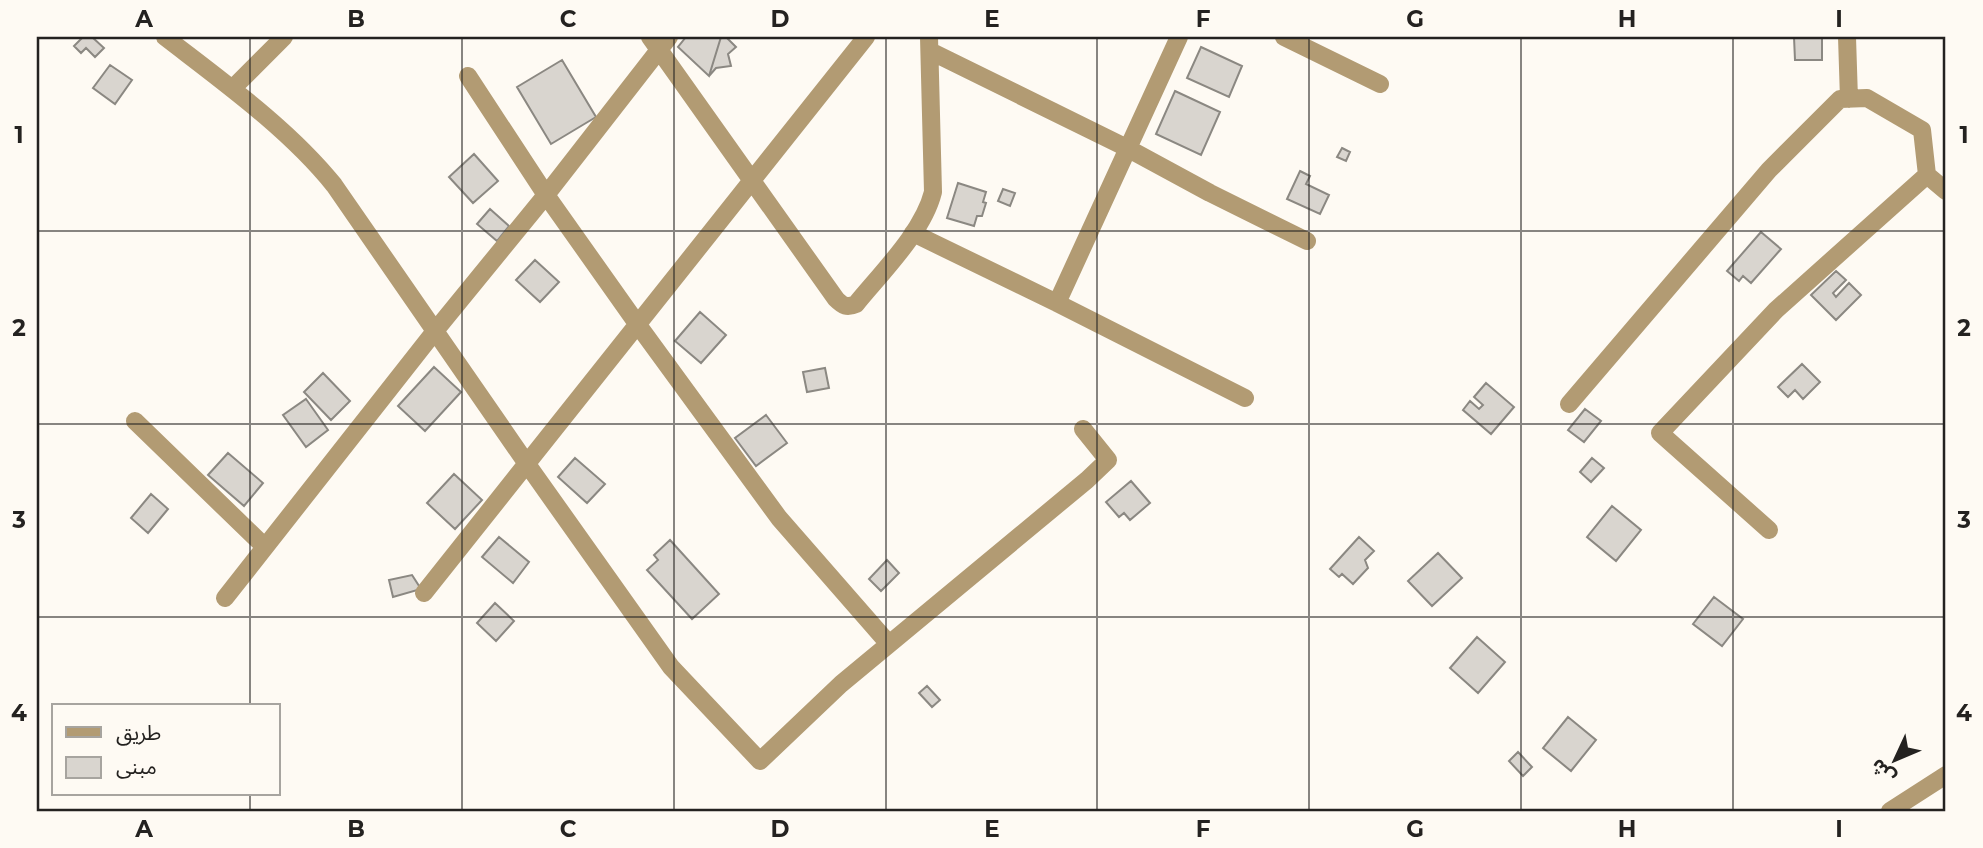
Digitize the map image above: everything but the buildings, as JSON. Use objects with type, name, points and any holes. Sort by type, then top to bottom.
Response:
[{"type":"street","points":[[165,37],[232,89],[326,175],[671,667],[760,761],[841,684],[1108,460],[1083,429]]},
{"type":"street","points":[[232,89],[284,37]]},
{"type":"street","points":[[424,593],[866,37]]},
{"type":"street","points":[[1057,303],[1179,37]]},
{"type":"street","points":[[1284,37],[1380,83]]},
{"type":"street","points":[[1847,37],[1849,99]]},
{"type":"street","points":[[225,598],[546,195],[659,41],[752,183],[843,305],[850,307],[856,304],[913,233],[929,207],[933,192],[929,44],[1210,193],[1307,241]]},
{"type":"street","points":[[468,76],[546,195],[779,517],[889,644]]},
{"type":"street","points":[[1569,404],[1769,170],[1840,99],[1867,98],[1922,130],[1927,175],[1946,191]]},
{"type":"street","points":[[1769,530],[1660,433],[1776,310],[1927,175]]},
{"type":"street","points":[[913,233],[1245,398]]},
{"type":"street","points":[[135,421],[265,547]]},
{"type":"street","points":[[1889,811],[1946,775]]}]
